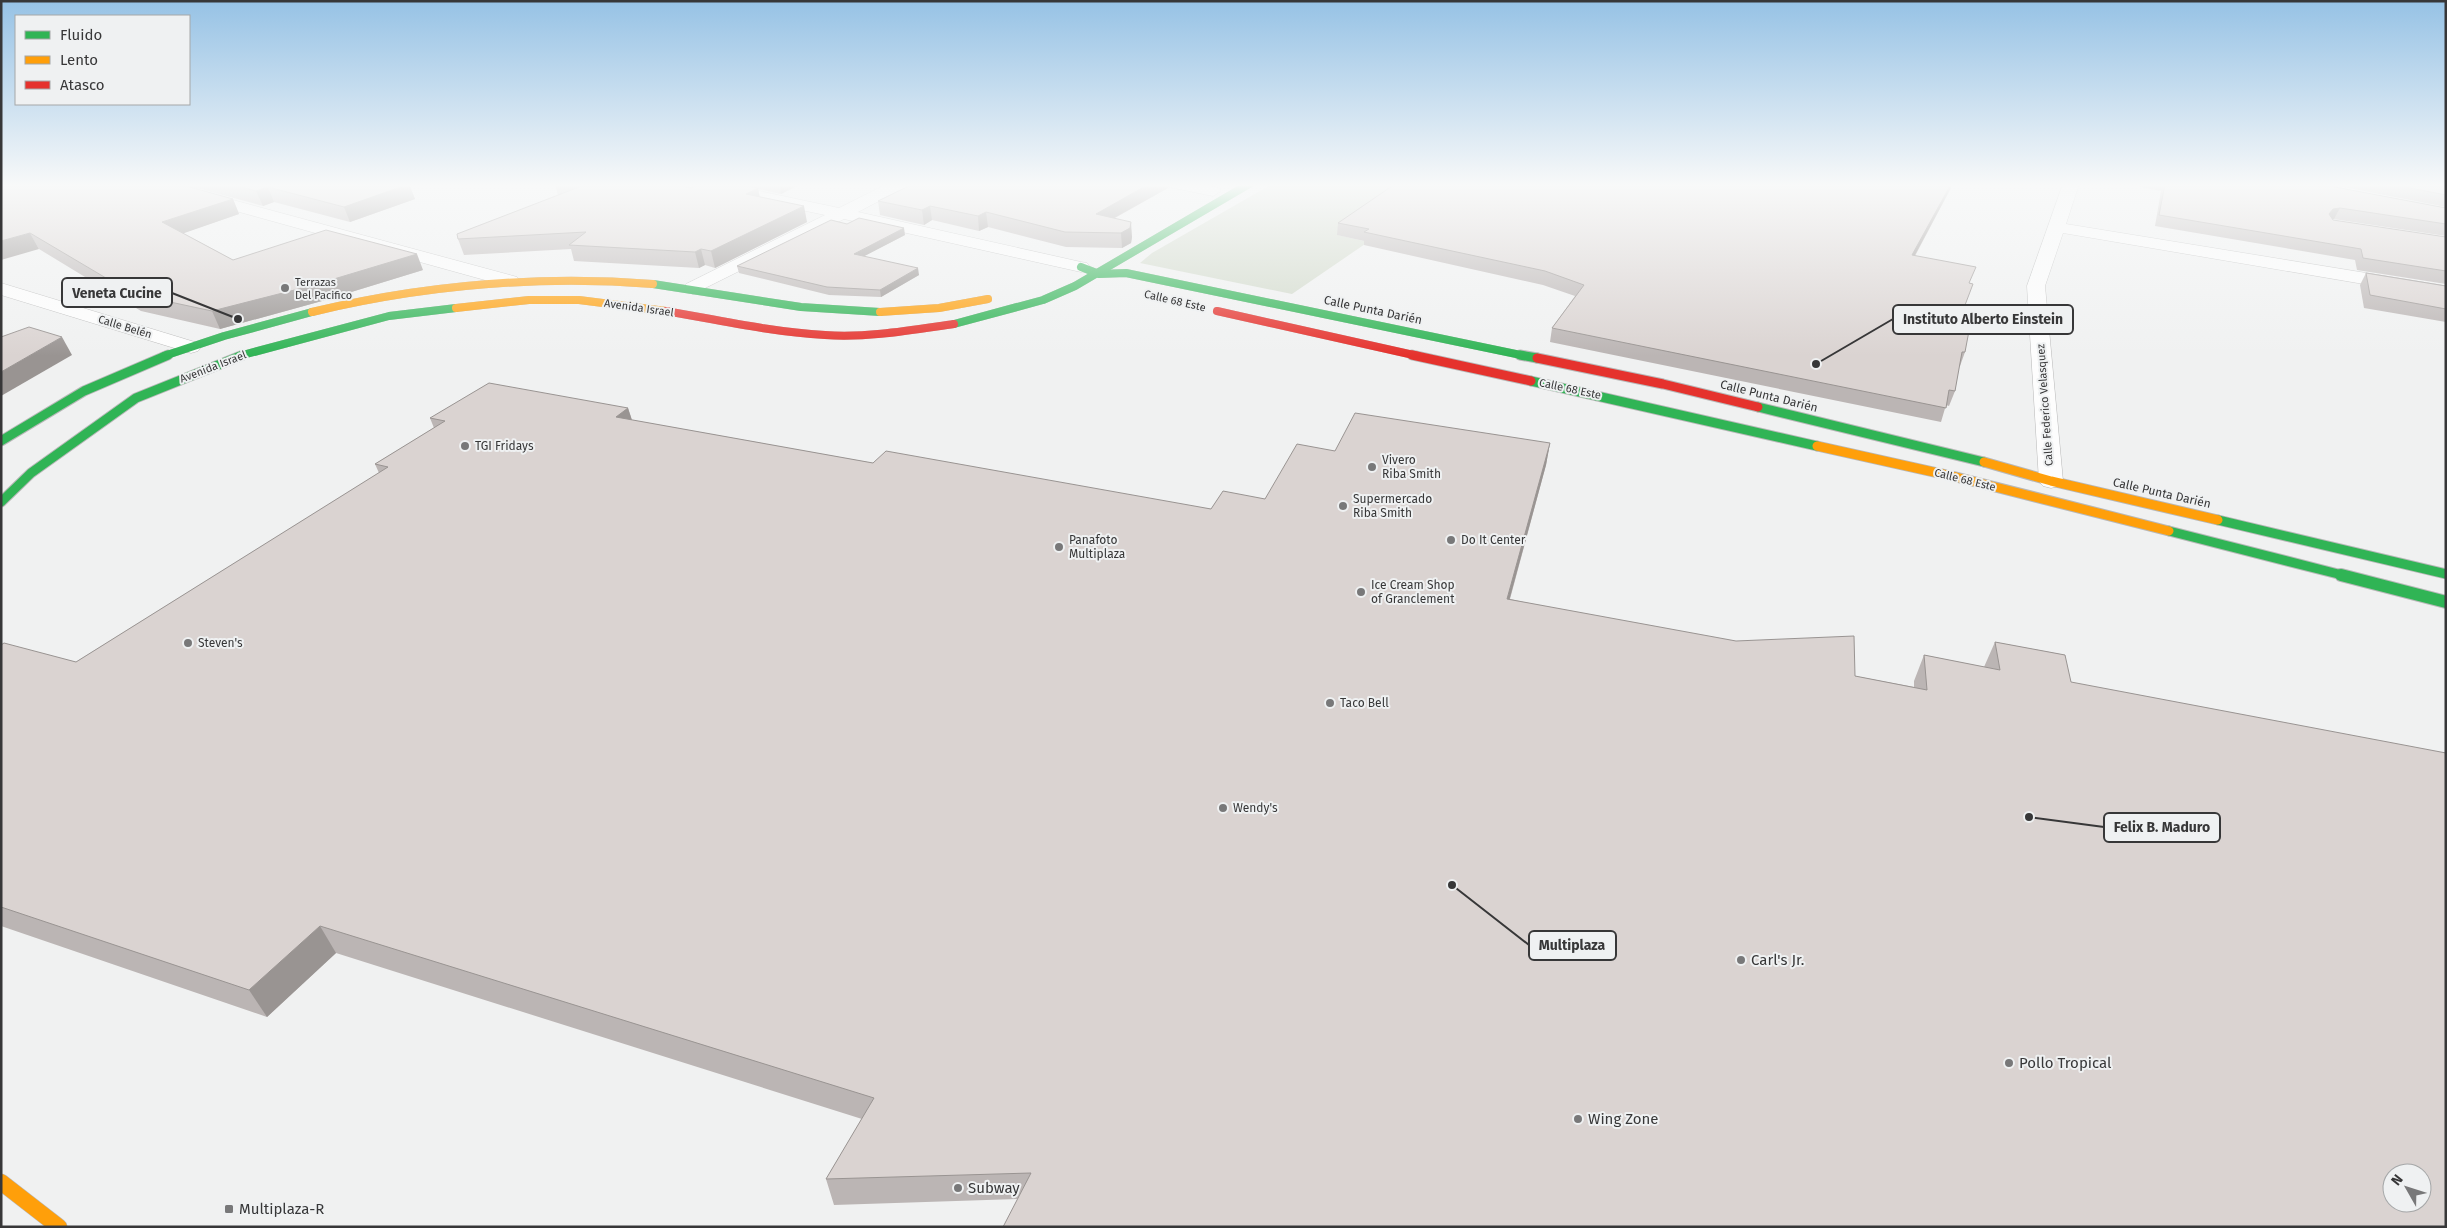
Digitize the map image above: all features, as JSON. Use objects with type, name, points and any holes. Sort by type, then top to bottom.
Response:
[{"type":"main road","name":"Avenida Israel","points":[[1,502],[31,473],[136,398],[234,357],[390,316],[530,300],[578,300],[638,306],[789,331],[826,335],[884,333],[945,327],[984,318],[1043,300],[1099,274],[1153,241]]},
{"type":"main road","points":[[1065,275],[1096,258]]},
{"type":"main road","name":"Calle Punta Darién","points":[[1081,267],[1099,274],[1126,273],[1663,384],[1959,455],[2049,491],[2446,602]]},
{"type":"main road","points":[[1099,274],[1106,286]]},
{"type":"main road","name":"Avenida Israel","points":[[1,441],[92,387],[128,370],[266,323],[378,298],[510,281],[590,279],[693,288],[803,307],[857,312],[915,310],[999,297]]},
{"type":"main road","name":"Calle 68 Este","points":[[1205,308],[1643,405],[1956,477],[2049,491]]},
{"type":"main road","name":"Calle Punta Darién","points":[[2049,491],[2446,574]]},
{"type":"main road","points":[[1,1182],[58,1227]]},
{"type":"street","points":[[368,241],[510,281]]},
{"type":"street","points":[[693,288],[787,241]]},
{"type":"street","points":[[977,241],[1081,267]]},
{"type":"street","name":"Calle Federico Velasquez","points":[[2049,491],[2036,286],[2051,241]]},
{"type":"street","points":[[2142,241],[2446,292]]},
{"type":"street","name":"Calle Belén","points":[[1,288],[191,347]]},
{"type":"green space","points":[[1172,241],[1368,242],[1292,294],[1140,263],[1152,253]]},
{"type":"building","points":[[44,241],[198,241],[233,260],[291,241],[369,241],[417,254],[314,285],[212,311],[133,294]]},
{"type":"building","points":[[574,241],[731,241],[711,251],[701,249],[695,252],[569,245]]},
{"type":"building","points":[[787,241],[878,241],[854,254],[918,268],[880,290],[827,287],[737,266]]},
{"type":"building","points":[[1407,241],[1920,241],[1912,255],[1976,267],[1969,283],[1973,284],[1962,313],[1972,315],[1965,352],[1962,352],[1955,391],[1949,390],[1946,408],[1552,328],[1584,285],[1545,271]]},
{"type":"building","points":[[2315,241],[2446,241],[2446,271],[2363,258],[2361,249]]},
{"type":"building","points":[[2366,273],[2446,286],[2446,309],[2370,295]]},
{"type":"building","points":[[29,327],[62,337],[1,372],[1,337]]},
{"type":"building","points":[[489,383],[628,408],[616,417],[873,463],[886,451],[1211,509],[1223,491],[1265,499],[1297,444],[1335,451],[1355,413],[1550,443],[1507,599],[1736,641],[1854,636],[1855,676],[1927,690],[1924,655],[2000,670],[1995,642],[2065,655],[2071,682],[2446,753],[2446,1227],[1003,1227],[1031,1173],[826,1179],[874,1098],[320,926],[249,990],[1,907],[1,645],[4,643],[76,662],[388,467],[375,464],[445,421],[430,418]]},
{"type":"traffic: fast","points":[[954,324],[1043,300],[1075,286],[1151,241]]},
{"type":"traffic: fast","points":[[1081,267],[1099,274],[1126,273],[1537,358]]},
{"type":"traffic: fast","points":[[653,284],[801,307],[880,312]]},
{"type":"traffic: fast","points":[[1,502],[31,473],[136,398],[234,357],[389,316],[456,308]]},
{"type":"traffic: fast","points":[[1,441],[67,400],[138,366],[224,336],[312,312]]},
{"type":"traffic: fast","points":[[1531,381],[1817,446]]},
{"type":"traffic: fast","points":[[1758,407],[1984,462]]},
{"type":"traffic: fast","points":[[2218,520],[2446,574]]},
{"type":"traffic: fast","points":[[2169,531],[2446,602]]},
{"type":"traffic: slow","points":[[312,312],[396,294],[481,283],[567,279],[653,284]]},
{"type":"traffic: slow","points":[[880,312],[939,308],[988,299]]},
{"type":"traffic: slow","points":[[456,308],[529,300],[579,300],[666,311]]},
{"type":"traffic: slow","points":[[1817,446],[1956,477],[2169,531]]},
{"type":"traffic: slow","points":[[1984,462],[2051,481],[2218,520]]},
{"type":"traffic: slow","points":[[1,1182],[59,1227]]},
{"type":"traffic: jam","points":[[666,311],[780,330],[826,335],[885,333],[954,324]]},
{"type":"traffic: jam","points":[[1217,311],[1531,381]]},
{"type":"traffic: jam","points":[[1537,358],[1663,384],[1758,407]]},
{"type":"place","name":"Terrazas Del Pacifico","points":[[285,288]]},
{"type":"place","name":"Veneta Cucine","points":[[238,319]]},
{"type":"place","name":"Instituto Alberto Einstein","points":[[1816,364]]},
{"type":"place","name":"TGI Fridays","points":[[465,446]]},
{"type":"place","name":"Vivero Riba Smith","points":[[1372,467]]},
{"type":"place","name":"Supermercado Riba Smith","points":[[1343,506]]},
{"type":"place","name":"Do It Center","points":[[1451,540]]},
{"type":"place","name":"Panafoto Multiplaza","points":[[1059,547]]},
{"type":"place","name":"Ice Cream Shop of Granclement","points":[[1361,592]]},
{"type":"place","name":"Steven's","points":[[188,643]]},
{"type":"place","name":"Taco Bell","points":[[1330,703]]},
{"type":"place","name":"Wendy's","points":[[1223,808]]},
{"type":"place","name":"Felix B. Maduro","points":[[2029,817]]},
{"type":"place","name":"Multiplaza","points":[[1452,885]]},
{"type":"place","name":"Carl's Jr.","points":[[1741,960]]},
{"type":"place","name":"Pollo Tropical","points":[[2009,1063]]},
{"type":"place","name":"Wing Zone","points":[[1578,1119]]},
{"type":"place","name":"Subway","points":[[958,1188]]},
{"type":"place","name":"Multiplaza-R","points":[[229,1209]]}]
